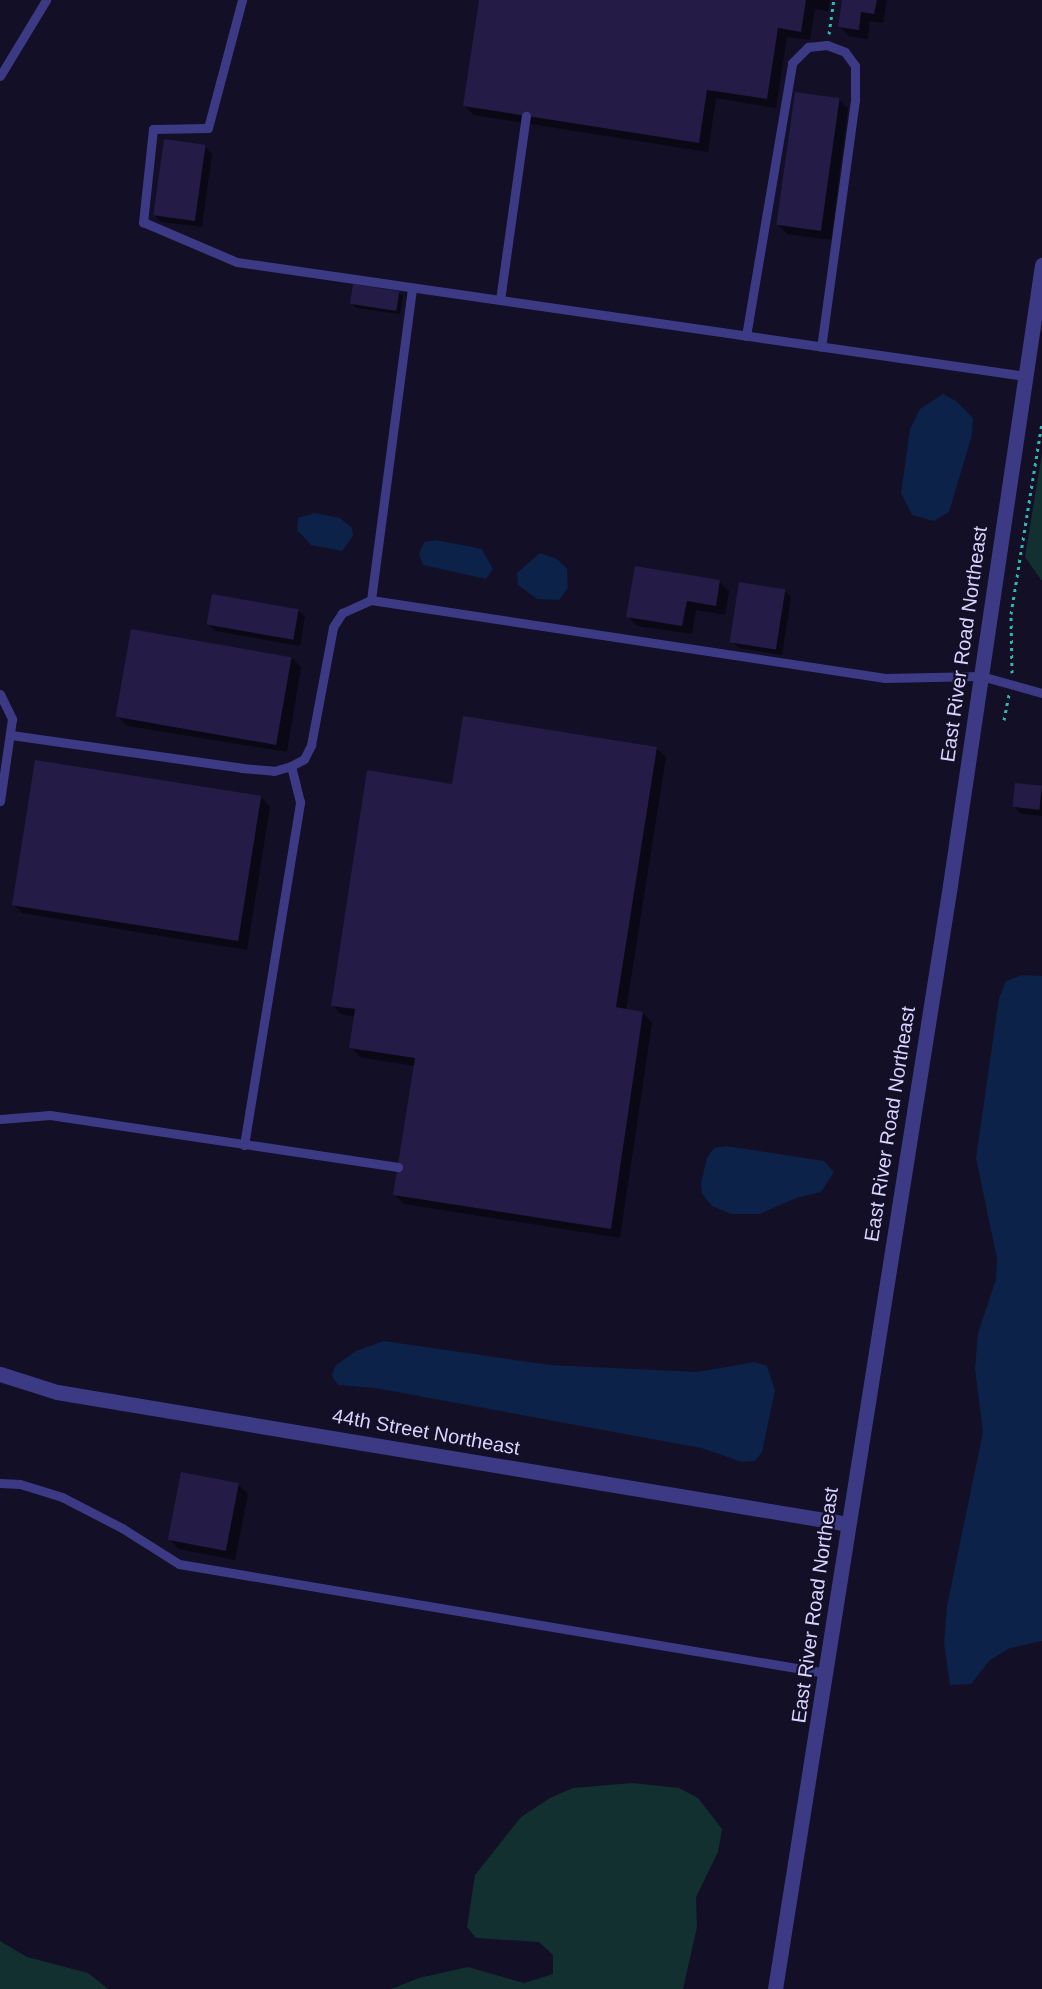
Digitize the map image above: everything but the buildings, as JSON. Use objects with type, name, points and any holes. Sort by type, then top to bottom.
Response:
[{"type":"street","name":"East River Road Northeast","points":[[775,1989],[981,676],[1042,265]]},
{"type":"street","name":"44th Street Northeast","points":[[0,1374],[57,1392],[848,1524]]},
{"type":"lane","points":[[0,76],[46,0]]},
{"type":"lane","points":[[242,0],[208,128],[153,129],[143,222],[237,262],[1025,376]]},
{"type":"lane","points":[[746,336],[792,63],[808,47],[827,45],[845,52],[855,66],[855,100],[821,347]]},
{"type":"lane","points":[[500,300],[526,116]]},
{"type":"lane","points":[[371,600],[412,288]]},
{"type":"lane","points":[[11,735],[242,768],[273,771],[291,766],[304,759],[311,745],[333,627],[342,613],[371,600],[885,678],[981,676],[1042,693]]},
{"type":"lane","points":[[0,694],[9,707],[11,735],[0,801]]},
{"type":"lane","points":[[244,1144],[300,802],[291,766]]},
{"type":"lane","points":[[0,1119],[50,1115],[398,1167]]},
{"type":"lane","points":[[0,1483],[20,1484],[62,1497],[122,1528],[179,1564],[826,1674]]},
{"type":"path","points":[[827,45],[834,0]]},
{"type":"path","points":[[1004,720],[1011,684],[1011,614],[1042,423]]},
{"type":"green space","points":[[1042,453],[1042,581],[1025,557]]},
{"type":"green space","points":[[632,1783],[679,1788],[698,1798],[722,1829],[718,1852],[696,1897],[697,1927],[683,1989],[391,1989],[419,1978],[468,1967],[524,1983],[553,1974],[553,1955],[539,1942],[476,1938],[467,1927],[475,1875],[521,1817],[550,1798],[573,1788]]},
{"type":"green space","points":[[0,1941],[27,1957],[88,1973],[108,1989],[0,1989]]},
{"type":"water","points":[[943,394],[956,401],[973,418],[972,435],[949,512],[934,521],[912,515],[901,493],[910,429],[920,409]]},
{"type":"water","points":[[314,513],[340,518],[352,528],[353,536],[342,551],[311,545],[297,530],[298,518]]},
{"type":"water","points":[[436,540],[482,549],[493,569],[486,579],[423,565],[419,554],[424,542]]},
{"type":"water","points":[[540,553],[557,559],[567,569],[568,588],[559,600],[537,599],[518,585],[517,573]]},
{"type":"water","points":[[1022,975],[1042,976],[1042,1641],[1010,1648],[990,1660],[971,1684],[950,1685],[944,1643],[947,1606],[983,1432],[975,1369],[978,1333],[996,1279],[997,1259],[976,1158],[999,998],[1006,981]]},
{"type":"water","points":[[726,1146],[824,1161],[834,1172],[821,1192],[796,1198],[760,1214],[731,1214],[712,1206],[702,1194],[701,1183],[707,1158],[714,1148]]},
{"type":"water","points":[[384,1341],[550,1365],[697,1372],[755,1362],[767,1366],[775,1390],[762,1452],[755,1461],[742,1462],[701,1448],[375,1388],[338,1385],[332,1376],[335,1366],[356,1351]]}]
